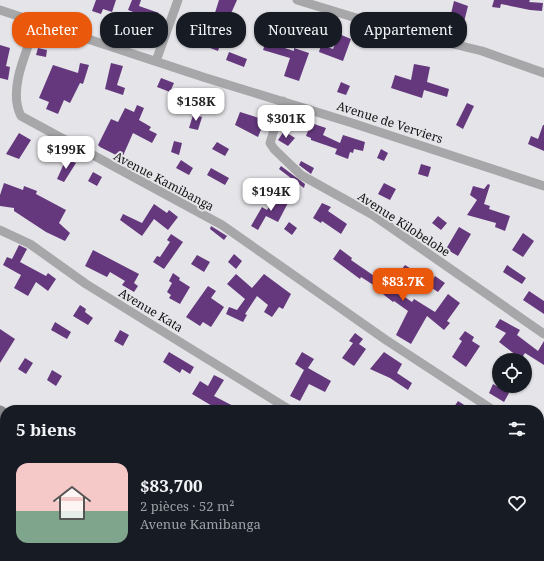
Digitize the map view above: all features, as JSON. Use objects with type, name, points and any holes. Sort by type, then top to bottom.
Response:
[{"type":"street","points":[[156,61],[178,0]]},
{"type":"street","points":[[297,0],[399,31],[482,51],[544,74]]},
{"type":"street","name":"Avenue de Verviers","points":[[0,10],[12,14]]},
{"type":"street","name":"Avenue de Verviers","points":[[92,40],[544,186]]},
{"type":"street","name":"Avenue Kamibanga","points":[[28,48],[20,72],[16,98],[17,108],[21,116],[222,225],[380,335],[485,405]]},
{"type":"street","name":"Avenue Kilobelobe","points":[[283,101],[270,143],[293,170],[315,185],[373,215],[544,334]]},
{"type":"street","name":"Avenue Kata","points":[[0,230],[30,244],[92,288],[282,405]]},
{"type":"building","points":[[96,0],[116,0],[112,12],[103,9],[100,14],[92,11]]},
{"type":"building","points":[[132,0],[141,0],[139,6],[156,12],[133,12],[128,10]]},
{"type":"building","points":[[219,0],[237,0],[232,12],[215,12]]},
{"type":"building","points":[[494,0],[530,0],[529,2],[543,3],[542,11],[501,4],[500,8],[492,7]]},
{"type":"building","points":[[454,1],[468,6],[466,12],[451,12]]},
{"type":"building","points":[[342,35],[350,39],[343,61],[319,52],[320,48],[342,48]]},
{"type":"building","points":[[0,45],[10,48],[6,66],[10,67],[8,80],[0,78]]},
{"type":"building","points":[[38,48],[47,50],[46,57],[36,55]]},
{"type":"building","points":[[210,48],[219,48],[218,51]]},
{"type":"building","points":[[264,48],[285,48],[294,51],[294,48],[309,53],[299,81],[284,76],[290,58],[263,50]]},
{"type":"building","points":[[229,52],[247,59],[244,67],[226,60]]},
{"type":"building","points":[[80,63],[89,65],[83,84],[80,83],[70,103],[64,100],[58,114],[46,109],[49,102],[39,98],[53,65],[78,73]]},
{"type":"building","points":[[111,63],[123,66],[117,85],[125,88],[123,95],[105,89]]},
{"type":"building","points":[[414,64],[430,67],[427,82],[449,89],[447,97],[424,90],[422,98],[391,88],[395,75],[411,80]]},
{"type":"building","points":[[161,78],[174,83],[170,92],[157,87]]},
{"type":"building","points":[[341,82],[350,86],[346,95],[337,92]]},
{"type":"building","points":[[184,98],[196,102],[193,112],[180,107]]},
{"type":"building","points":[[467,103],[474,106],[463,129],[456,125]]},
{"type":"building","points":[[137,105],[144,108],[139,120],[151,127],[149,130],[157,134],[152,143],[133,133],[122,158],[100,147],[98,145],[111,119],[118,122],[125,108],[134,112]]},
{"type":"building","points":[[240,112],[265,120],[258,137],[235,125]]},
{"type":"building","points":[[193,115],[202,117],[198,130],[189,128]]},
{"type":"building","points":[[311,123],[326,128],[323,135],[340,143],[343,135],[365,142],[363,151],[354,149],[353,153],[350,152],[348,159],[335,154],[337,149],[311,140],[311,138],[306,136]]},
{"type":"building","points":[[543,125],[544,151],[528,144],[531,136],[538,139]]},
{"type":"building","points":[[284,131],[295,138],[288,146],[278,140]]},
{"type":"building","points":[[19,133],[31,140],[19,159],[6,154]]},
{"type":"building","points":[[174,141],[182,143],[179,155],[171,152]]},
{"type":"building","points":[[217,142],[229,149],[225,156],[212,149]]},
{"type":"building","points":[[381,149],[388,153],[384,161],[377,158]]},
{"type":"building","points":[[66,159],[76,163],[64,182],[57,179]]},
{"type":"building","points":[[181,160],[193,168],[189,175],[176,168]]},
{"type":"building","points":[[301,161],[314,168],[311,174],[299,165]]},
{"type":"building","points":[[421,164],[431,167],[428,177],[418,174]]},
{"type":"building","points":[[281,166],[305,184],[304,188],[279,169]]},
{"type":"building","points":[[211,168],[229,178],[225,185],[207,175]]},
{"type":"building","points":[[93,172],[102,177],[97,186],[88,181]]},
{"type":"building","points":[[4,183],[23,190],[24,186],[37,191],[36,194],[66,210],[59,223],[70,233],[65,241],[46,232],[14,211],[14,208],[0,206],[0,195]]},
{"type":"building","points":[[384,183],[396,189],[390,200],[378,194]]},
{"type":"building","points":[[488,184],[490,185],[484,204],[490,206],[489,209],[510,216],[505,231],[495,227],[496,223],[467,215],[477,200],[470,195],[473,186],[484,189]]},
{"type":"building","points":[[277,194],[289,201],[278,222],[266,216],[258,230],[251,226],[262,207],[267,210]]},
{"type":"building","points":[[322,203],[331,207],[328,211],[347,224],[341,234],[322,221],[321,223],[313,218]]},
{"type":"building","points":[[154,204],[167,213],[169,210],[178,217],[168,230],[154,219],[142,236],[120,220],[123,214],[142,223]]},
{"type":"building","points":[[438,216],[447,223],[441,230],[432,223]]},
{"type":"building","points":[[289,222],[297,228],[292,235],[284,229]]},
{"type":"building","points":[[211,226],[227,236],[224,240],[210,229]]},
{"type":"building","points":[[459,227],[471,234],[458,256],[446,249]]},
{"type":"building","points":[[523,233],[534,241],[523,257],[512,250]]},
{"type":"building","points":[[171,234],[183,242],[164,269],[153,262],[157,256],[160,257],[170,242],[167,240]]},
{"type":"building","points":[[19,245],[27,249],[20,262],[46,276],[48,273],[56,279],[48,291],[36,282],[28,296],[14,288],[21,275],[3,265],[7,257],[12,259]]},
{"type":"building","points":[[340,249],[352,258],[351,260],[412,302],[414,299],[435,312],[448,294],[460,303],[447,321],[450,323],[444,330],[427,316],[411,344],[396,335],[408,311],[394,301],[393,302],[374,287],[375,286],[361,277],[360,279],[333,259]]},
{"type":"building","points":[[93,250],[139,274],[134,283],[138,286],[134,292],[122,285],[125,281],[110,272],[107,277],[85,266]]},
{"type":"building","points":[[234,254],[242,261],[236,269],[228,262]]},
{"type":"building","points":[[197,255],[210,262],[204,272],[191,264]]},
{"type":"building","points":[[405,265],[416,272],[410,280],[399,273]]},
{"type":"building","points":[[507,265],[526,278],[522,284],[503,272]]},
{"type":"building","points":[[173,273],[180,278],[179,280],[190,287],[180,304],[169,298],[171,295],[167,292],[172,283],[169,281]]},
{"type":"building","points":[[236,274],[252,288],[264,274],[291,294],[283,309],[279,307],[272,317],[264,312],[268,305],[257,296],[245,314],[247,315],[243,322],[226,314],[229,307],[237,310],[245,299],[227,284]]},
{"type":"building","points":[[435,276],[445,283],[438,292],[429,286]]},
{"type":"building","points":[[208,286],[216,291],[211,298],[224,307],[211,327],[203,322],[200,326],[186,317]]},
{"type":"building","points":[[529,291],[544,301],[544,314],[523,300]]},
{"type":"building","points":[[80,305],[86,309],[85,312],[93,318],[88,325],[73,316]]},
{"type":"building","points":[[500,319],[520,330],[517,335],[538,351],[544,341],[544,365],[532,357],[532,353],[513,353],[499,342],[506,333],[495,327]]},
{"type":"building","points":[[55,322],[71,332],[67,339],[51,330]]},
{"type":"building","points":[[0,329],[15,339],[0,363]]},
{"type":"building","points":[[120,330],[129,335],[123,346],[114,341]]},
{"type":"building","points":[[465,331],[474,337],[472,341],[480,346],[466,367],[452,357],[462,341],[459,339]]},
{"type":"building","points":[[355,333],[363,339],[359,344],[366,349],[354,366],[342,358],[353,343],[349,341]]},
{"type":"building","points":[[169,352],[194,367],[190,374],[182,369],[180,373],[163,362]]},
{"type":"building","points":[[302,352],[314,359],[308,368],[331,381],[325,392],[309,384],[300,401],[290,396],[304,370],[295,364]]},
{"type":"building","points":[[384,352],[402,364],[397,373],[412,383],[408,390],[390,378],[370,369]]},
{"type":"building","points":[[25,358],[33,363],[26,374],[18,369]]},
{"type":"building","points":[[52,370],[62,376],[56,386],[47,380]]},
{"type":"building","points":[[214,375],[224,380],[214,396],[231,405],[211,405],[192,394],[200,381],[208,386]]},
{"type":"building","points":[[492,386],[492,393],[509,393],[504,402],[489,393]]},
{"type":"building","points":[[458,401],[464,405],[455,405]]}]
